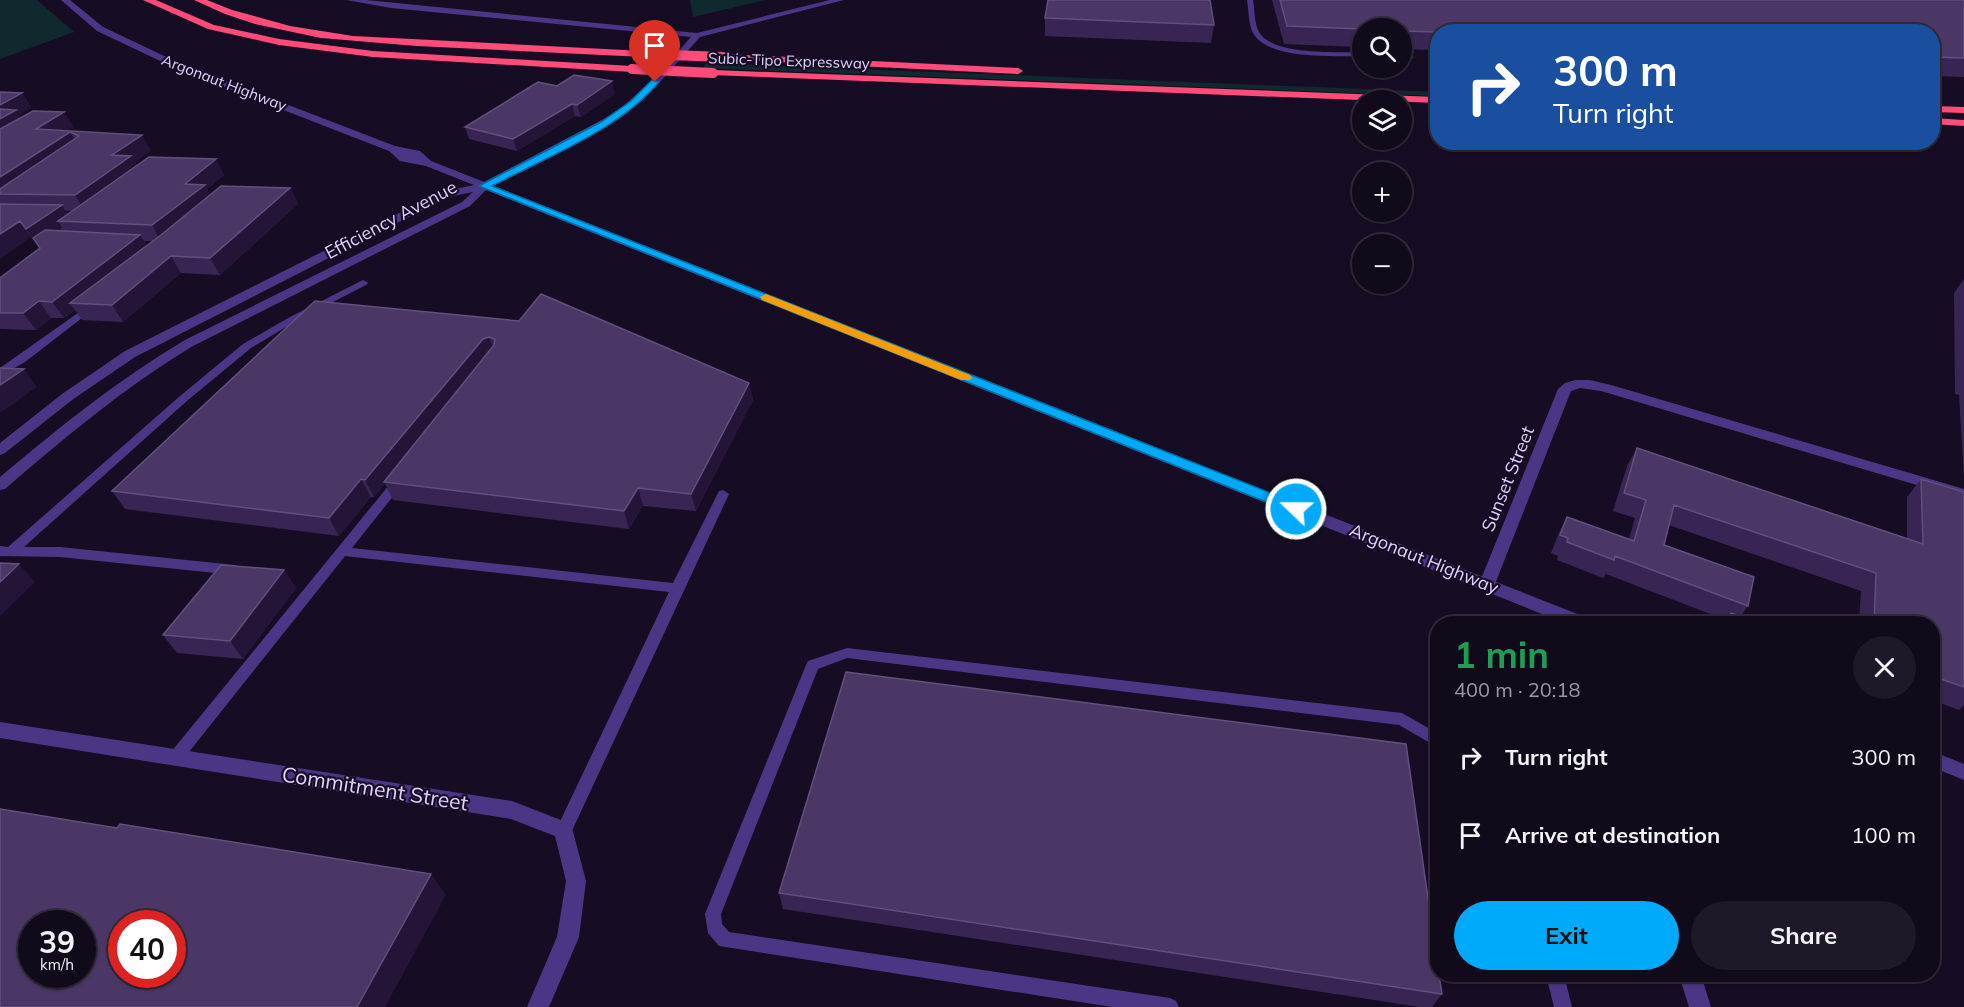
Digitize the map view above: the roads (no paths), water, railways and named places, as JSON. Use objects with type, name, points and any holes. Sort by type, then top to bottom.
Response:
[{"type":"highway","name":"Subic-Tipo Expressway","points":[[148,0],[211,27],[279,42],[373,54],[713,73],[1430,100]]},
{"type":"highway","name":"Subic-Tipo Expressway","points":[[199,0],[242,17],[315,34],[418,44],[1030,72]]},
{"type":"highway","points":[[1940,109],[1964,110]]},
{"type":"highway","points":[[1940,122],[1964,123]]},
{"type":"street","name":"Argonaut Highway","points":[[64,0],[100,29],[176,66],[393,149],[402,159],[428,163],[1565,616]]},
{"type":"street","points":[[350,0],[408,8],[697,35],[840,0]]},
{"type":"street","points":[[484,186],[620,114],[655,82],[697,35]]},
{"type":"street","name":"Efficiency Avenue","points":[[0,450],[97,375],[158,338],[445,194],[484,186]]},
{"type":"street","name":"Efficiency Avenue","points":[[0,484],[5,475],[148,366],[189,343],[466,204],[484,186]]},
{"type":"street","name":"Sunset Street","points":[[1487,584],[1565,389],[1578,383],[1606,388],[1964,494]]},
{"type":"street","name":"Commitment Street","points":[[0,730],[512,810],[564,830]]},
{"type":"street","points":[[1940,762],[1964,772]]},
{"type":"street","points":[[538,1007],[568,937],[576,881],[564,830]]},
{"type":"street","points":[[1692,982],[1700,1007]]},
{"type":"lane","points":[[1250,0],[1256,35],[1267,46],[1288,50],[1352,53]]},
{"type":"lane","points":[[5,552],[248,346],[293,319],[363,283]]},
{"type":"lane","points":[[0,373],[21,360],[103,297]]},
{"type":"lane","points":[[176,757],[408,469]]},
{"type":"lane","points":[[564,830],[723,494]]},
{"type":"lane","points":[[342,551],[677,588]]},
{"type":"lane","points":[[5,552],[60,552],[246,571]]},
{"type":"lane","points":[[1170,1007],[725,940],[714,927],[713,914],[813,665],[847,653],[1390,718],[1402,720],[1430,737]]},
{"type":"lane","points":[[1557,982],[1563,1007]]}]
